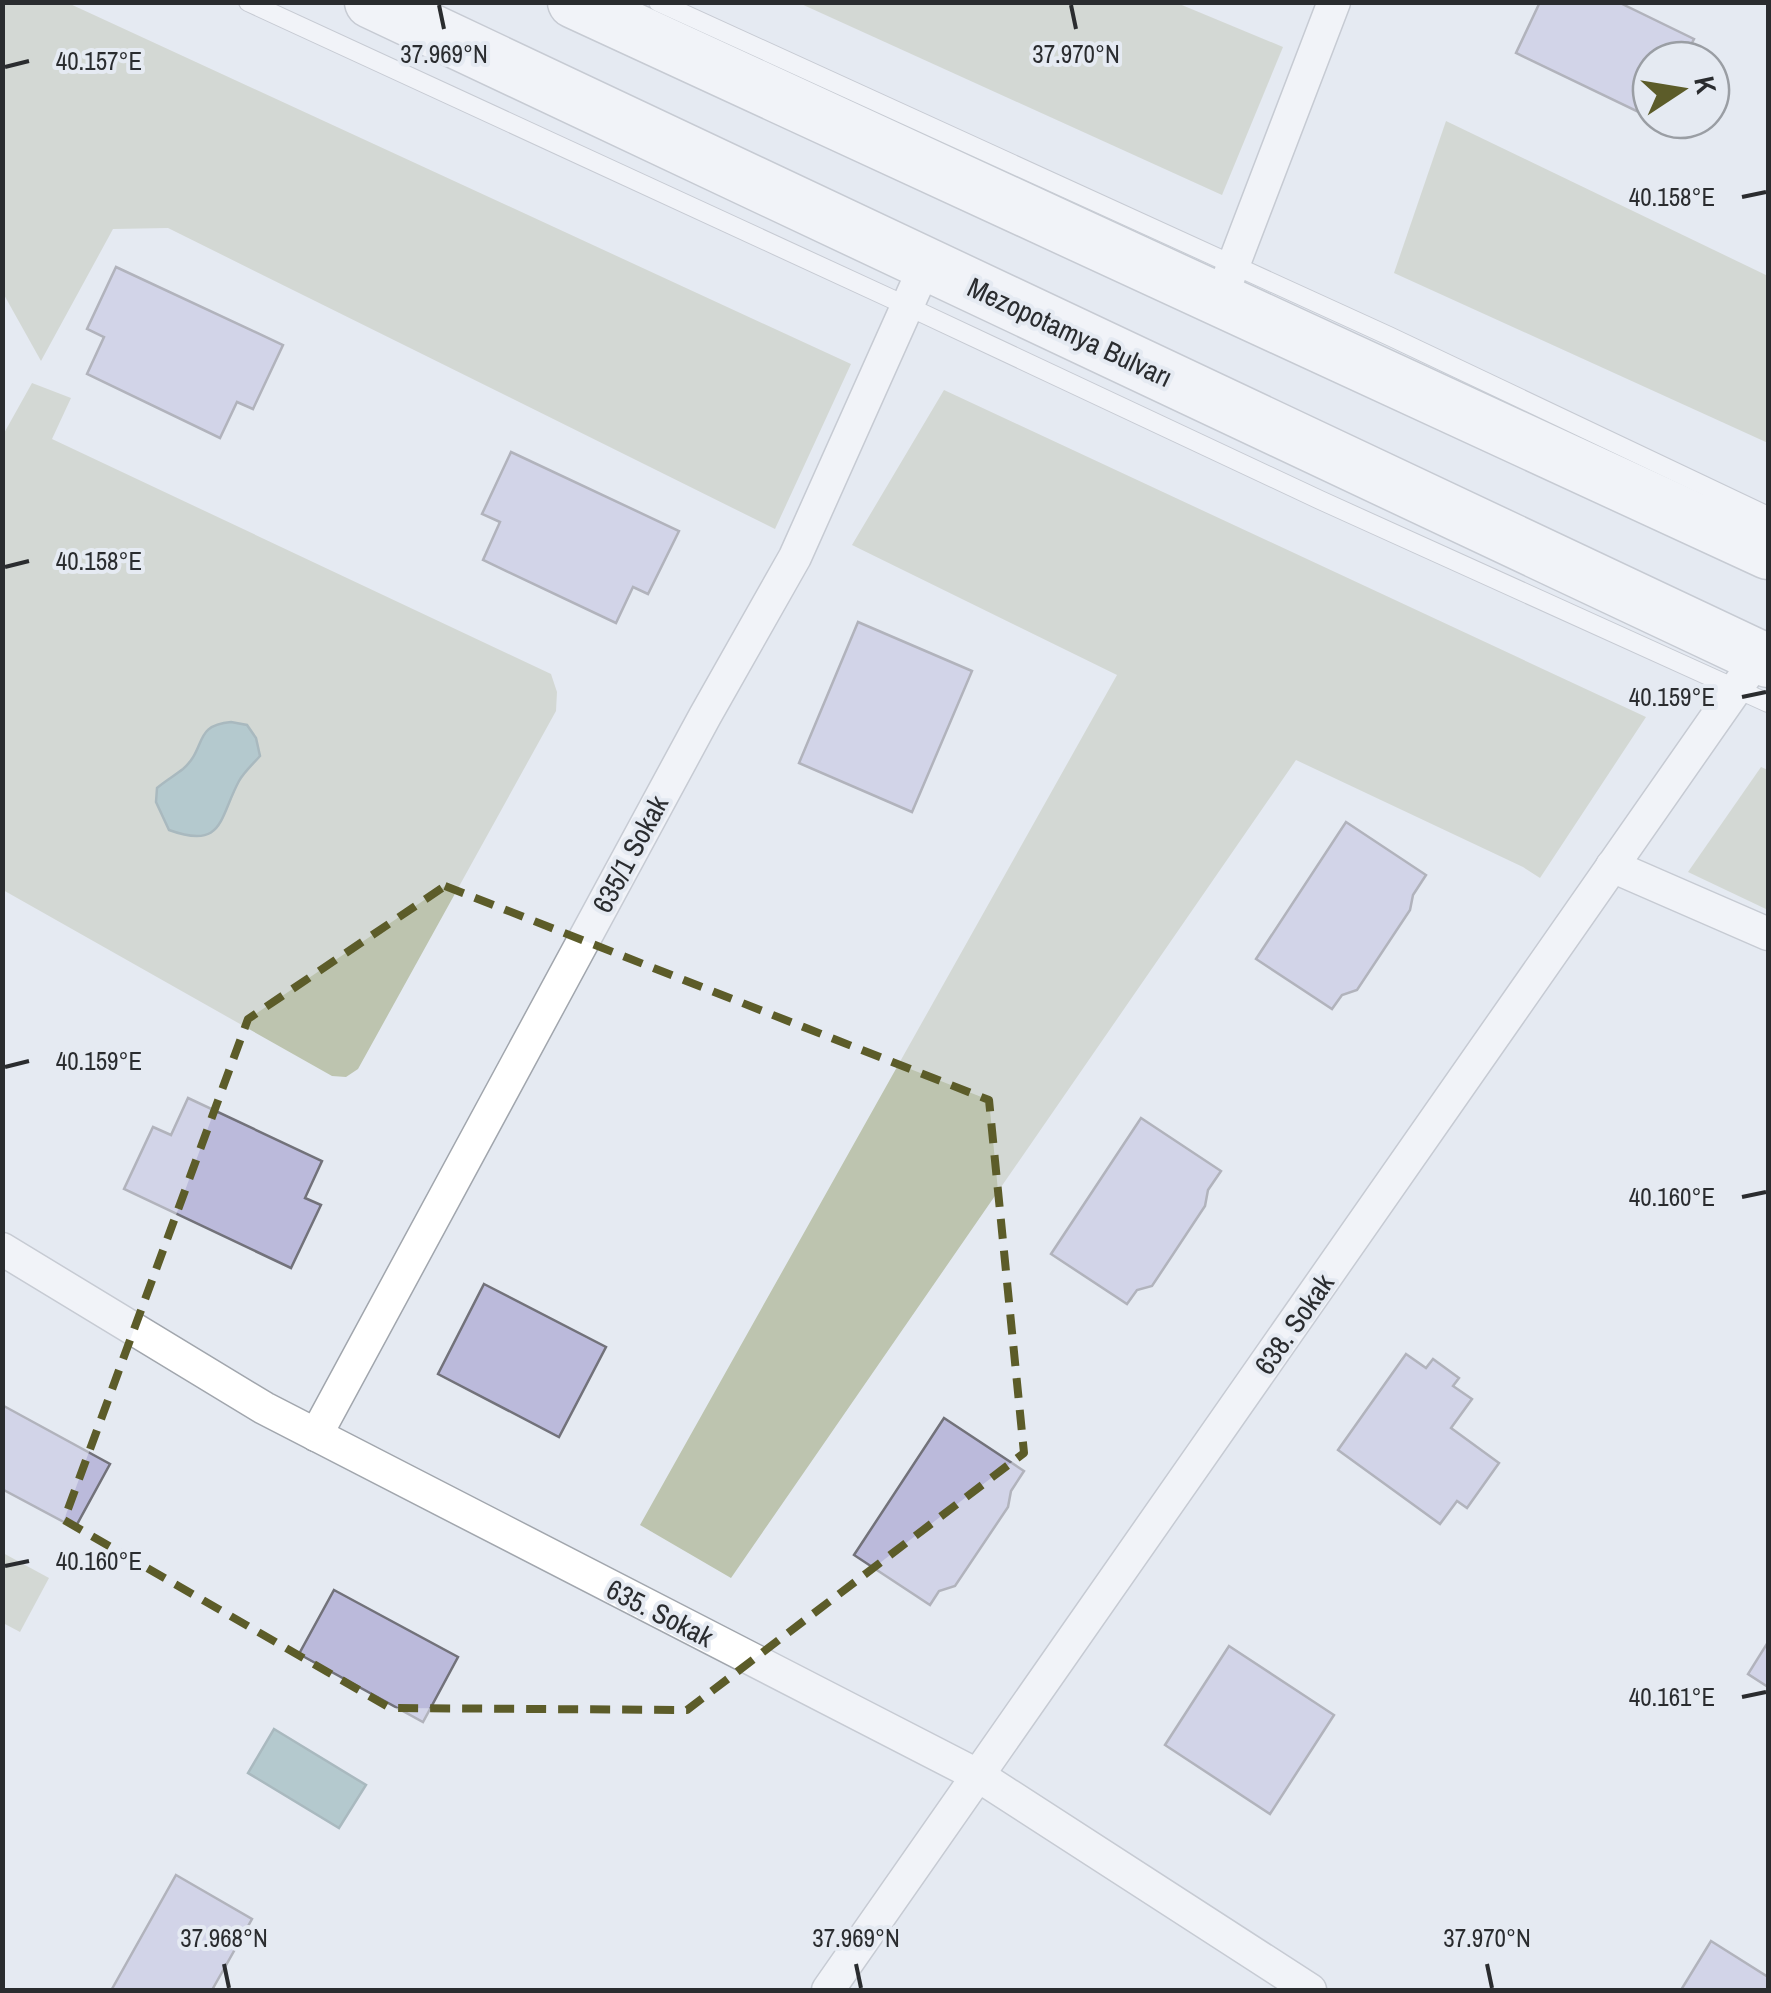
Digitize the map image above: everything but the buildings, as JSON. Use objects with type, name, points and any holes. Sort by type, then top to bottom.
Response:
[{"type":"main road","name":"Mezopotamya Bulvarı","points":[[371,2],[916,285],[1758,677]]},
{"type":"main road","points":[[574,2],[1228,283],[1768,553]]},
{"type":"street","points":[[1228,283],[1334,2]]},
{"type":"street","name":"635/1 Sokak","points":[[316,1436],[795,557],[916,285]]},
{"type":"street","name":"638. Sokak","points":[[828,1990],[1612,866],[1758,677]]},
{"type":"street","points":[[1612,866],[1768,934]]},
{"type":"street","name":"635. Sokak","points":[[2,1249],[264,1408],[979,1776],[1310,1990]]},
{"type":"lane","points":[[248,2],[916,285]]},
{"type":"lane","points":[[658,2],[1228,283],[1406,344],[1768,516]]},
{"type":"highlighted area","points":[[445,886],[989,1100],[1024,1453],[687,1710],[390,1708],[64,1520],[248,1019]]},
{"type":"shaded area","points":[[2,3],[68,3],[851,364],[775,529],[168,228],[113,229],[41,361],[3,293]]},
{"type":"shaded area","points":[[799,3],[1177,3],[1283,47],[1222,195]]},
{"type":"shaded area","points":[[1446,121],[1768,276],[1768,443],[1394,273]]},
{"type":"shaded area","points":[[32,383],[71,398],[52,439],[551,674],[557,692],[556,711],[358,1069],[346,1077],[332,1076],[3,890],[3,435]]},
{"type":"shaded area","points":[[944,390],[1646,717],[1540,878],[1296,760],[731,1578],[640,1525],[1117,675],[852,545]]},
{"type":"shaded area","points":[[231,722],[247,725],[256,738],[260,756],[241,778],[223,818],[210,833],[200,836],[169,830],[156,802],[157,788],[190,761],[205,733]]},
{"type":"shaded area","points":[[1761,767],[1768,770],[1768,910],[1688,872]]},
{"type":"shaded area","points":[[3,1553],[49,1578],[20,1632],[3,1623]]},
{"type":"shaded area","points":[[274,1729],[366,1785],[339,1828],[248,1773]]}]
